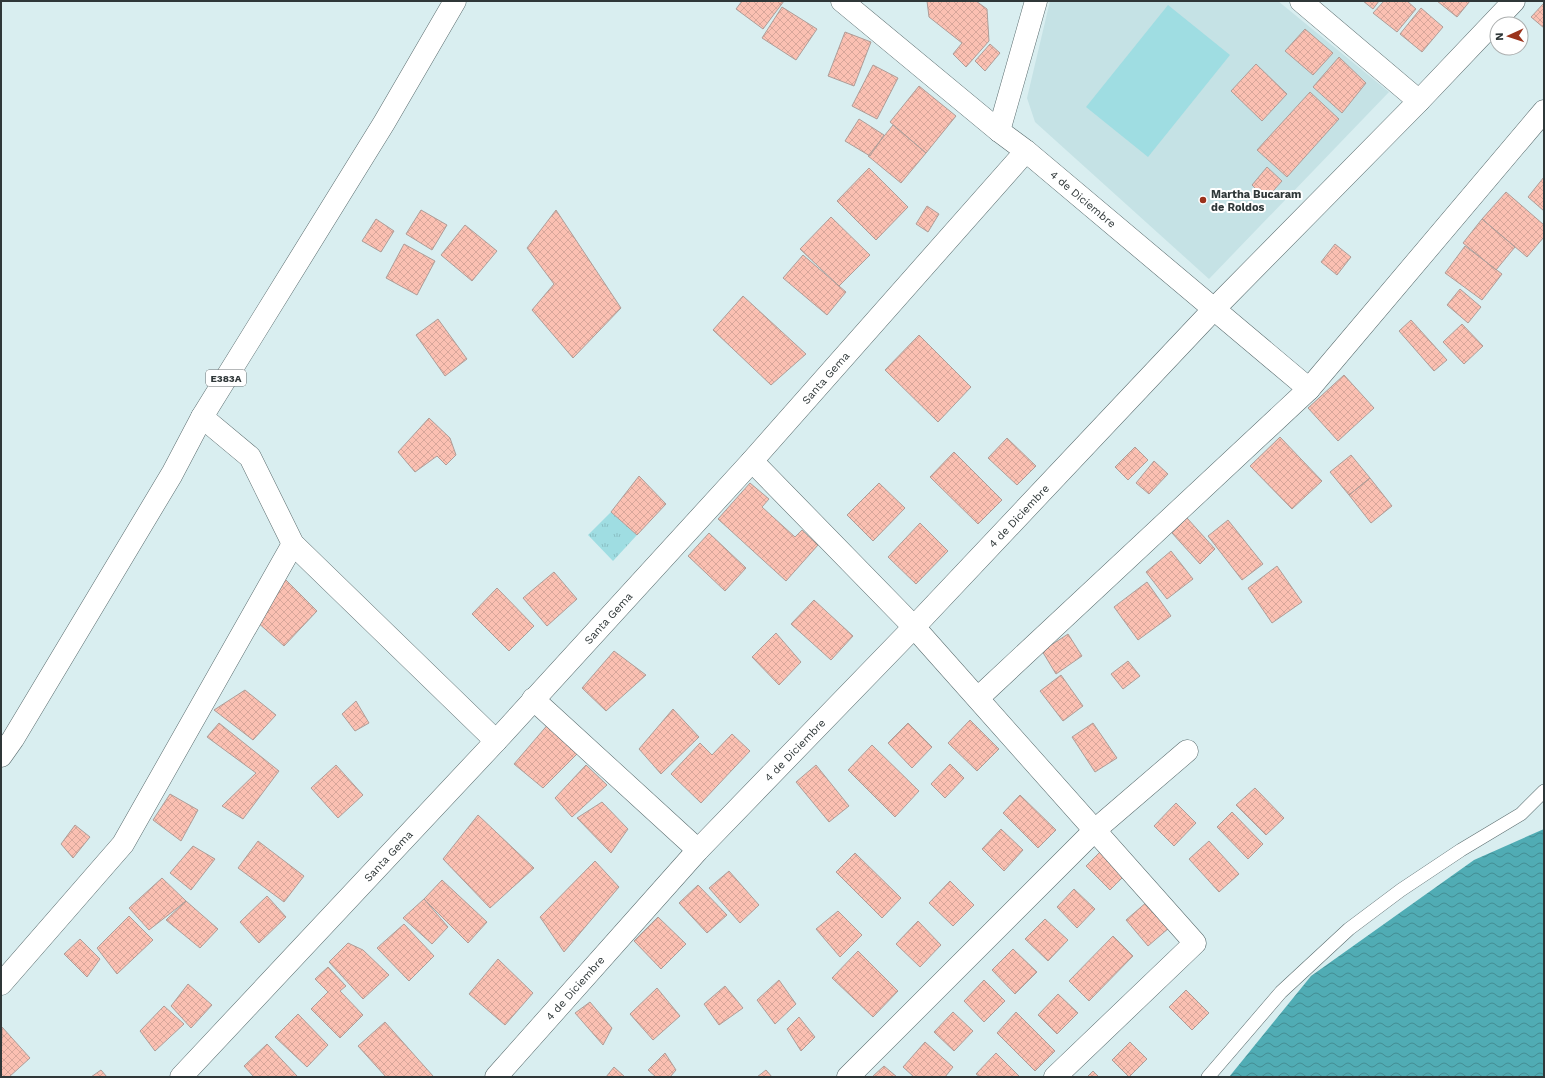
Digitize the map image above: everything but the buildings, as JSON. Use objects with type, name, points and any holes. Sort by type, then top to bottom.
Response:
[{"type":"street","name":"E383A","points":[[1,756],[13,739],[168,480],[202,417],[384,123],[455,1]]},
{"type":"street","name":"4 de Diciembre","points":[[496,1077],[698,850],[914,627],[1214,309],[1026,151],[999,131],[842,1]]},
{"type":"street","points":[[999,131],[1036,1]]},
{"type":"street","points":[[1301,1],[1419,101]]},
{"type":"street","points":[[1309,390],[1214,309],[1419,101],[1514,1]]},
{"type":"street","points":[[978,698],[1309,390],[1544,111]]},
{"type":"street","name":"Santa Gema","points":[[181,1077],[496,741],[752,461],[1026,151]]},
{"type":"street","points":[[202,417],[250,457],[293,544],[496,741]]},
{"type":"street","points":[[752,461],[914,627],[1195,943],[1055,1077]]},
{"type":"street","points":[[1,984],[123,844],[293,544]]},
{"type":"street","points":[[533,699],[698,850]]},
{"type":"street","points":[[848,1077],[1095,830],[1187,751]]},
{"type":"lane","points":[[1208,1077],[1281,992],[1349,929],[1401,890],[1461,850],[1521,814],[1544,791]]},
{"type":"shaded area","name":"Martha Bucaram de Roldos","points":[[1050,1],[1278,1],[1389,92],[1209,279],[1035,122],[1027,98]]},
{"type":"green space","points":[[1168,5],[1230,55],[1148,157],[1086,107]]},
{"type":"green space","points":[[611,512],[637,535],[613,561],[588,535]]},
{"type":"water","points":[[1544,829],[1544,1077],[1229,1077],[1311,976],[1474,860]]},
{"type":"place","name":"Martha Bucaram de Roldos","points":[[1203,200]]}]
